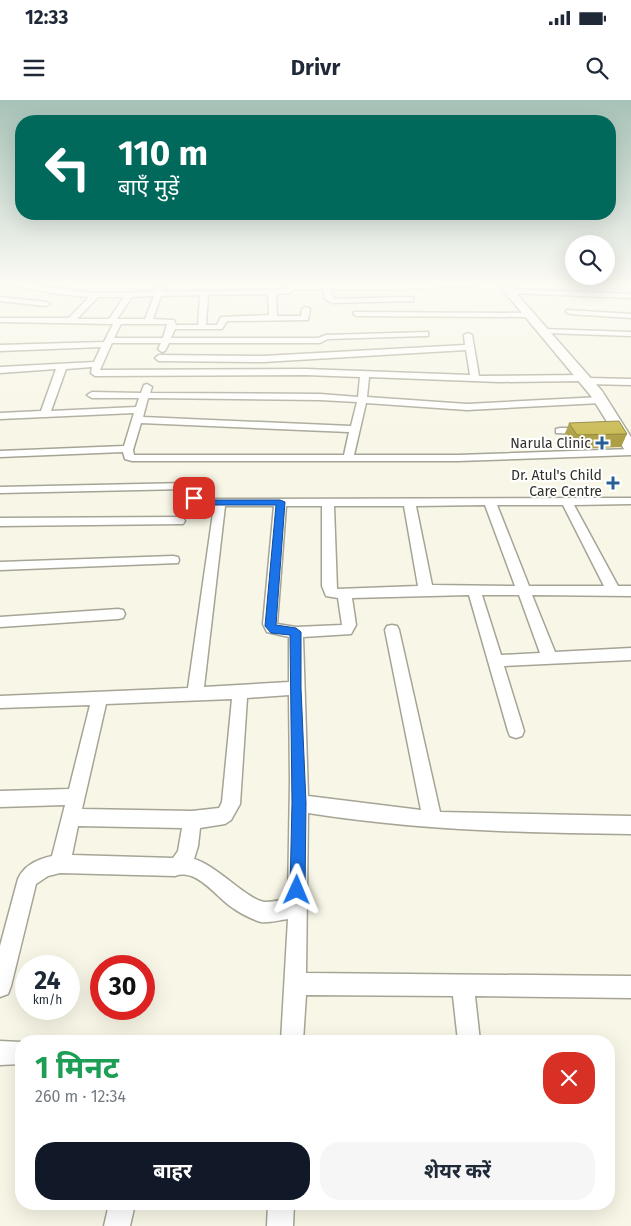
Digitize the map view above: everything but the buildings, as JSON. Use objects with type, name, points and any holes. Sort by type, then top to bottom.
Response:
[{"type":"street","points":[[109,337],[97,364],[95,372],[97,374],[153,372],[365,373],[631,382]]},
{"type":"street","points":[[167,337],[138,415],[128,450],[129,457],[132,458],[348,459],[514,457],[631,451]]},
{"type":"street","points":[[0,348],[107,342],[320,341],[329,337]]},
{"type":"street","points":[[427,337],[432,349]]},
{"type":"street","points":[[468,337],[475,378]]},
{"type":"street","points":[[550,337],[601,400],[610,430],[631,451]]},
{"type":"street","points":[[36,361],[42,346]]},
{"type":"street","points":[[159,358],[263,359],[469,347]]},
{"type":"street","points":[[0,370],[36,361],[62,366],[97,364]]},
{"type":"street","points":[[44,413],[62,366]]},
{"type":"street","points":[[348,459],[362,400],[365,373]]},
{"type":"street","points":[[92,395],[320,397],[467,407],[601,400]]},
{"type":"street","points":[[0,416],[44,413],[138,415],[355,429]]},
{"type":"street","points":[[560,431],[610,430]]},
{"type":"street","points":[[0,454],[128,450]]},
{"type":"street","points":[[0,490],[188,486],[194,489],[196,502],[220,503],[631,501]]},
{"type":"street","points":[[280,502],[270,626],[275,630],[296,632],[348,629],[344,594]]},
{"type":"street","points":[[328,502],[329,590],[331,593],[426,590],[631,591]]},
{"type":"street","points":[[409,502],[426,590]]},
{"type":"street","points":[[490,502],[550,659]]},
{"type":"street","points":[[567,502],[613,590]]},
{"type":"street","points":[[195,694],[220,503]]},
{"type":"street","points":[[0,522],[179,521]]},
{"type":"street","points":[[0,566],[173,560]]},
{"type":"street","points":[[474,590],[516,731]]},
{"type":"street","points":[[0,622],[118,614]]},
{"type":"street","points":[[392,630],[432,819]]},
{"type":"street","points":[[292,1035],[296,984],[299,803],[296,632]]},
{"type":"street","points":[[496,661],[631,654]]},
{"type":"street","points":[[0,702],[296,688]]},
{"type":"street","points":[[70,817],[192,820],[219,818],[229,809],[240,692]]},
{"type":"street","points":[[60,864],[99,698]]},
{"type":"street","points":[[0,799],[75,797]]},
{"type":"street","points":[[299,803],[376,814],[432,819],[525,824],[631,825]]},
{"type":"street","points":[[0,986],[28,879],[41,868],[60,864],[175,867],[186,856],[192,820]]},
{"type":"street","points":[[180,864],[200,870],[238,899],[262,912],[297,908]]},
{"type":"street","points":[[296,984],[631,988]]},
{"type":"street","points":[[463,987],[468,1035]]},
{"type":"street","points":[[0,1053],[15,1053]]},
{"type":"street","points":[[117,1226],[121,1210]]},
{"type":"street","points":[[280,1226],[281,1210]]},
{"type":"place","name":"Narula Clinic","points":[[602,443]]},
{"type":"place","name":"Dr. Atul's Child Care Centre","points":[[613,483]]},
{"type":"route","points":[[194,498],[196,502],[280,502],[270,626],[275,630],[296,632],[299,803],[297,890]]}]
